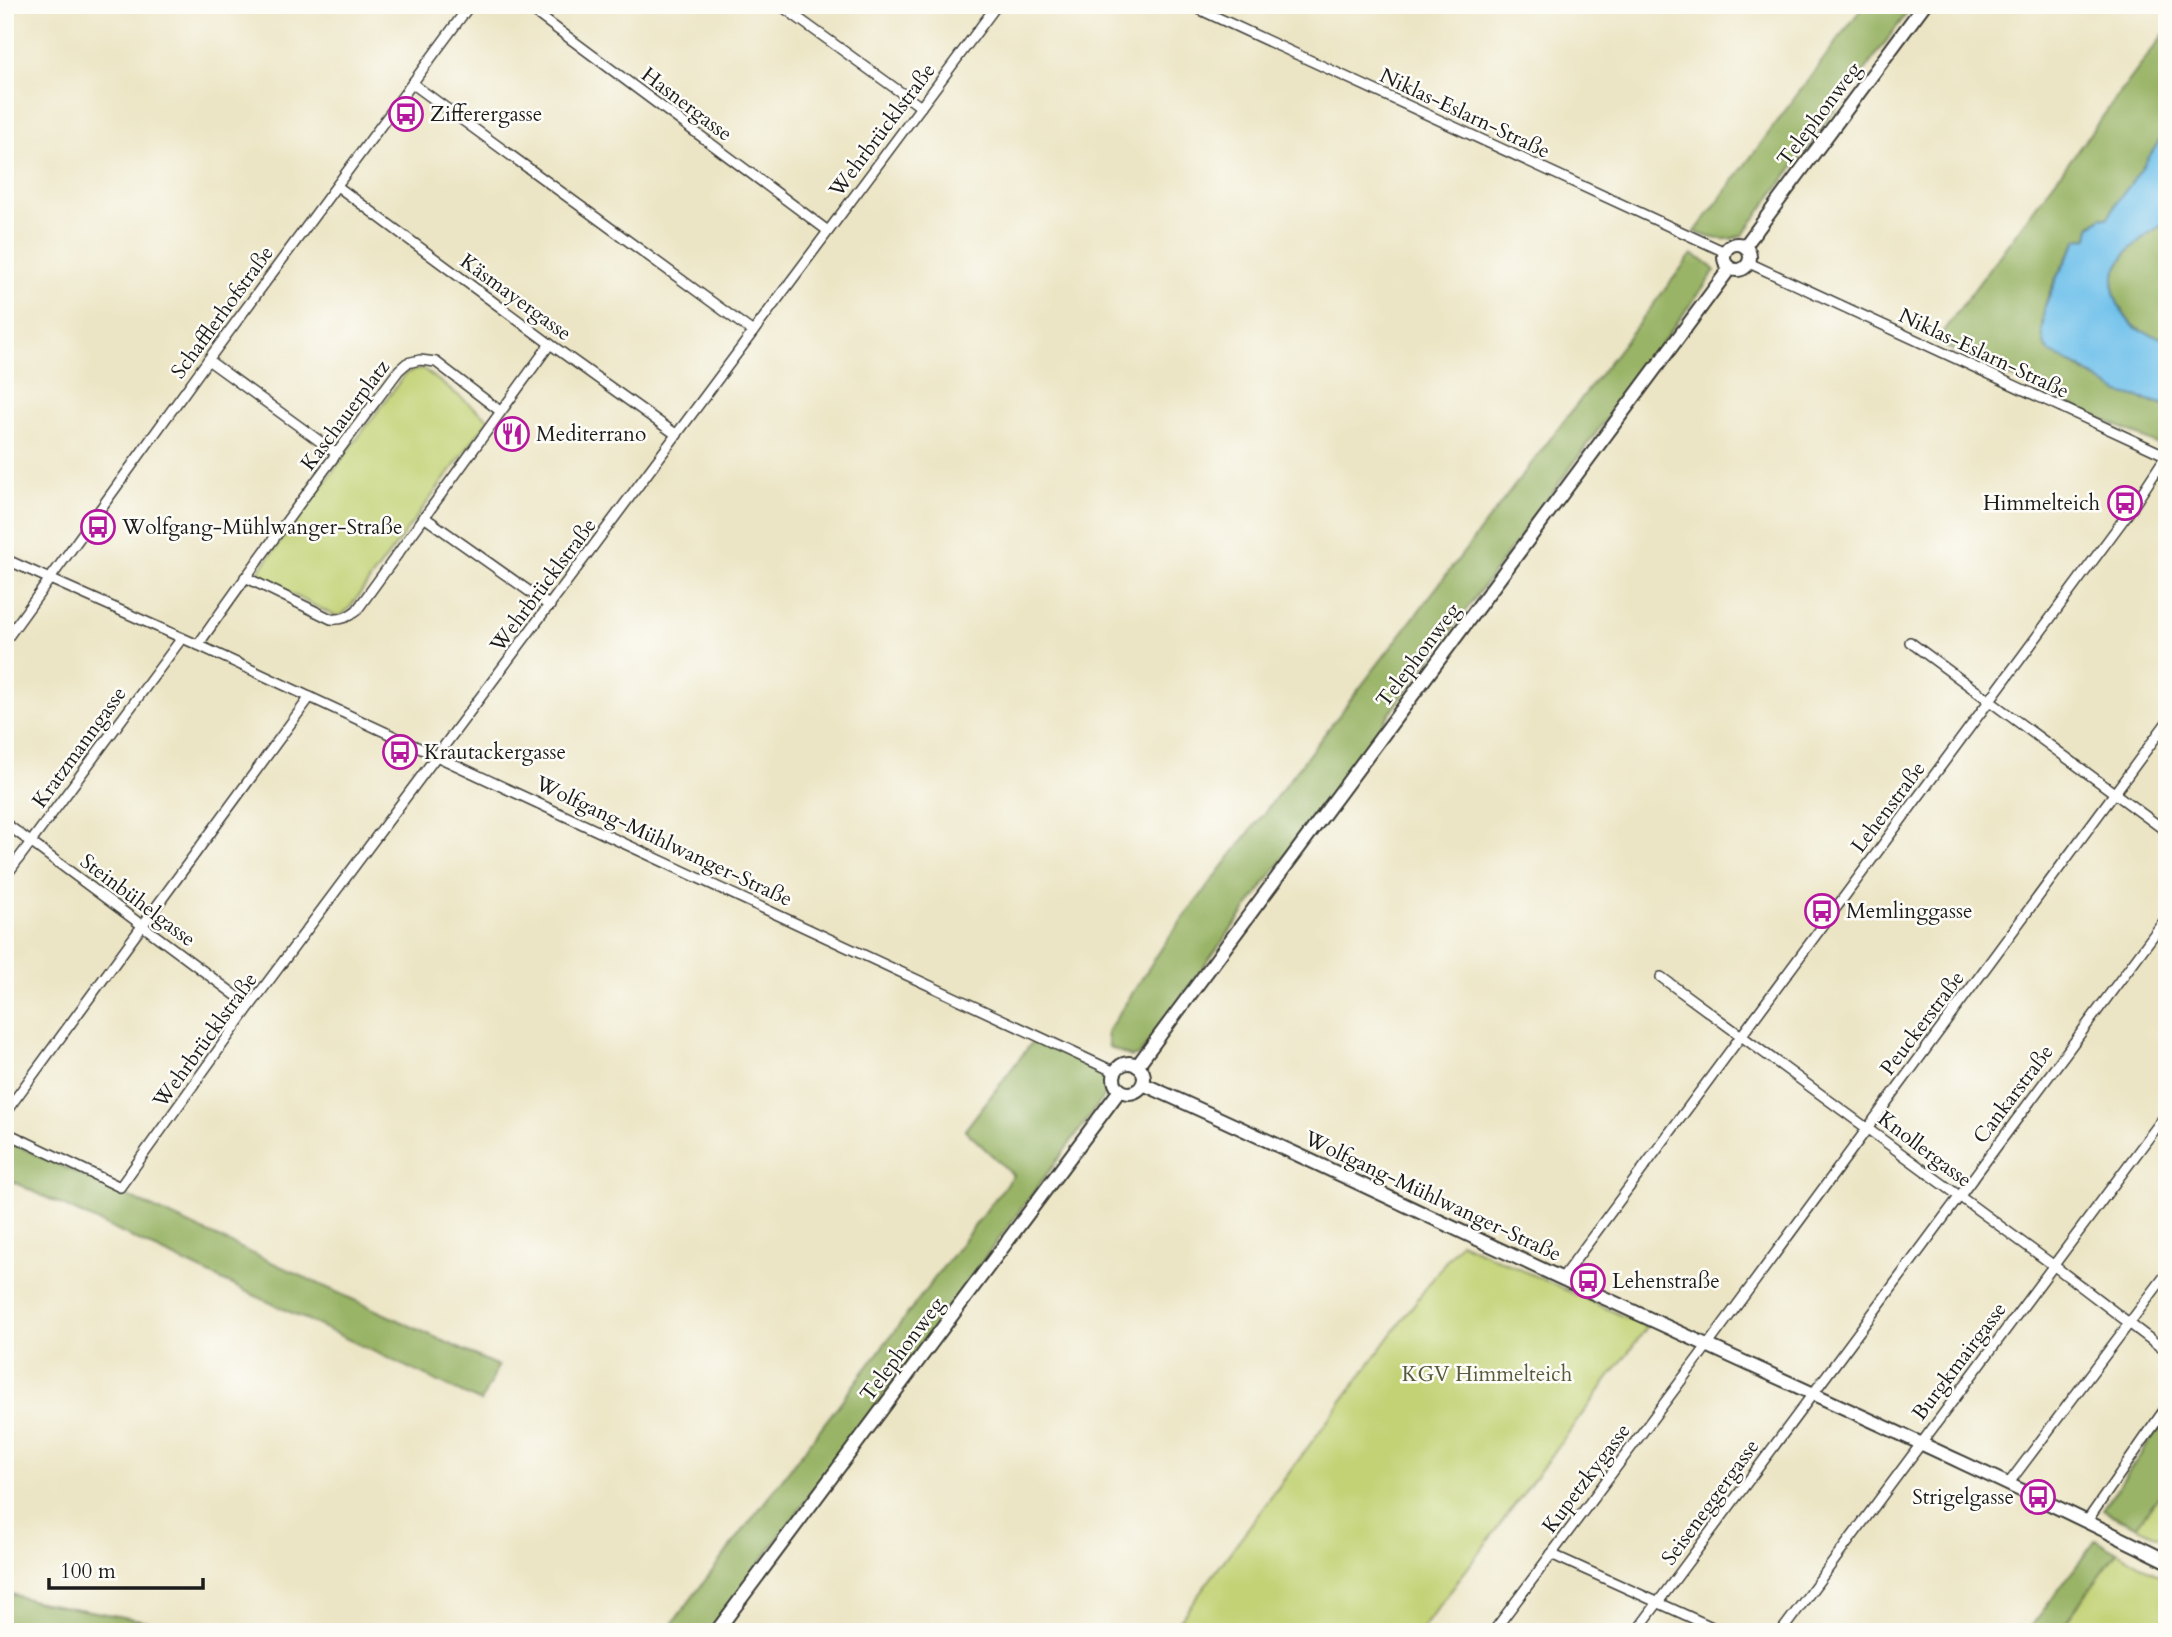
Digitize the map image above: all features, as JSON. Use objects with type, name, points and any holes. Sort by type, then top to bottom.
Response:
[{"type":"street","name":"Schafflerhofstraße","points":[[5,641],[470,5]]},
{"type":"street","name":"Hasnergasse","points":[[525,5],[828,231]]},
{"type":"street","points":[[780,5],[921,107]]},
{"type":"street","name":"Wehrbrücklstraße","points":[[5,1132],[120,1187],[250,1006],[997,5]]},
{"type":"street","name":"Niklas-Eslarn-Straße","points":[[1190,5],[1725,252]]},
{"type":"street","name":"Telephonweg","points":[[1745,246],[1924,5]]},
{"type":"street","points":[[413,84],[753,332]]},
{"type":"street","name":"Käsmayergasse","points":[[337,186],[677,435]]},
{"type":"street","points":[[1732,245],[1745,246],[1750,254],[1749,263],[1739,270],[1730,268],[1725,261],[1725,252],[1732,245]]},
{"type":"street","name":"Niklas-Eslarn-Straße","points":[[1749,263],[2166,456]]},
{"type":"street","name":"Telephonweg","points":[[1138,1066],[1730,268]]},
{"type":"street","points":[[245,577],[331,619],[340,620],[357,610],[550,344]]},
{"type":"street","points":[[208,360],[336,453]]},
{"type":"street","name":"Kaschauerplatz","points":[[198,645],[336,453],[407,363],[420,360],[436,362],[500,411]]},
{"type":"street","name":"Lehenstraße","points":[[1562,1278],[1740,1034],[2132,508],[2166,456]]},
{"type":"street","points":[[424,517],[550,606]]},
{"type":"street","name":"Wolfgang-Mühlwanger-Straße","points":[[5,559],[198,645],[1115,1072]]},
{"type":"street","name":"Kratzmanngasse","points":[[5,877],[182,638]]},
{"type":"street","points":[[1910,642],[2167,832]]},
{"type":"street","points":[[5,1113],[310,697]]},
{"type":"street","name":"Peuckerstraße","points":[[1707,1346],[2167,722]]},
{"type":"street","name":"Steinbühelgasse","points":[[5,823],[250,1006]]},
{"type":"street","name":"Cankarstraße","points":[[1812,1392],[2167,917]]},
{"type":"street","name":"Knollergasse","points":[[1661,977],[1867,1127],[2167,1352]]},
{"type":"street","points":[[1125,1063],[1138,1066],[1144,1074],[1143,1084],[1135,1092],[1125,1093],[1120,1090],[1114,1078],[1115,1072],[1125,1063]]},
{"type":"street","name":"Wolfgang-Mühlwanger-Straße","points":[[1143,1084],[2009,1483],[2167,1561]]},
{"type":"street","name":"Telephonweg","points":[[716,1632],[1120,1090]]},
{"type":"street","name":"Burgkmairgasse","points":[[1781,1632],[2167,1113]]},
{"type":"street","points":[[2009,1483],[2167,1273]]},
{"type":"street","name":"Kupetzkygasse","points":[[1493,1632],[1707,1346]]},
{"type":"street","name":"Seiseneggergasse","points":[[1636,1632],[1812,1392]]},
{"type":"street","points":[[2087,1521],[2167,1406]]},
{"type":"street","points":[[1551,1554],[1723,1632]]},
{"type":"green space","points":[[1864,5],[1913,5],[1742,236],[1718,239],[1695,232]]},
{"type":"green space","points":[[2167,30],[2167,129],[2148,162],[2116,203],[2110,216],[2102,217],[2091,225],[2088,238],[2078,239],[2056,277],[2042,322],[2047,349],[2120,391],[2167,405],[2167,449],[1935,342]]},
{"type":"green space","points":[[2167,221],[2167,340],[2143,332],[2131,324],[2119,306],[2114,292],[2114,279],[2124,256],[2144,237]]},
{"type":"green space","points":[[1692,254],[1715,271],[1139,1055],[1131,1057],[1109,1047],[1107,1032],[1169,937]]},
{"type":"green space","points":[[422,368],[489,419],[350,607],[342,615],[335,616],[255,576],[406,373]]},
{"type":"green space","points":[[1033,1041],[1099,1070],[1107,1078],[1109,1090],[709,1632],[666,1632],[1013,1175],[965,1130]]},
{"type":"green space","points":[[5,1140],[498,1366],[481,1402],[5,1178]]},
{"type":"green space","name":"KGV Himmelteich","points":[[1460,1242],[1647,1327],[1420,1632],[1171,1632]]},
{"type":"green space","points":[[2167,1417],[2167,1485],[2136,1526],[2102,1510]]},
{"type":"green space","points":[[2167,1485],[2167,1541],[2136,1526]]},
{"type":"green space","points":[[2096,1540],[2117,1552],[2058,1632],[2027,1632]]},
{"type":"green space","points":[[2117,1552],[2167,1580],[2167,1632],[2058,1632]]},
{"type":"green space","points":[[5,1592],[34,1601],[146,1621],[185,1632],[21,1632],[5,1627]]},
{"type":"water","points":[[2167,129],[2167,221],[2144,237],[2124,256],[2117,267],[2114,292],[2119,306],[2131,324],[2143,332],[2167,340],[2167,405],[2119,393],[2081,368],[2051,353],[2045,346],[2042,331],[2045,306],[2078,239],[2088,238],[2090,227],[2102,217],[2109,216]]},
{"type":"place","name":"Zifferergasse","points":[[406,114]]},
{"type":"place","name":"Mediterrano","points":[[512,434]]},
{"type":"place","name":"Himmelteich","points":[[2125,503]]},
{"type":"place","name":"Wolfgang-Mühlwanger-Straße","points":[[98,527]]},
{"type":"place","name":"Krautackergasse","points":[[400,752]]},
{"type":"place","name":"Memlinggasse","points":[[1822,911]]},
{"type":"place","name":"Lehenstraße","points":[[1588,1281]]},
{"type":"place","name":"Strigelgasse","points":[[2038,1497]]}]
